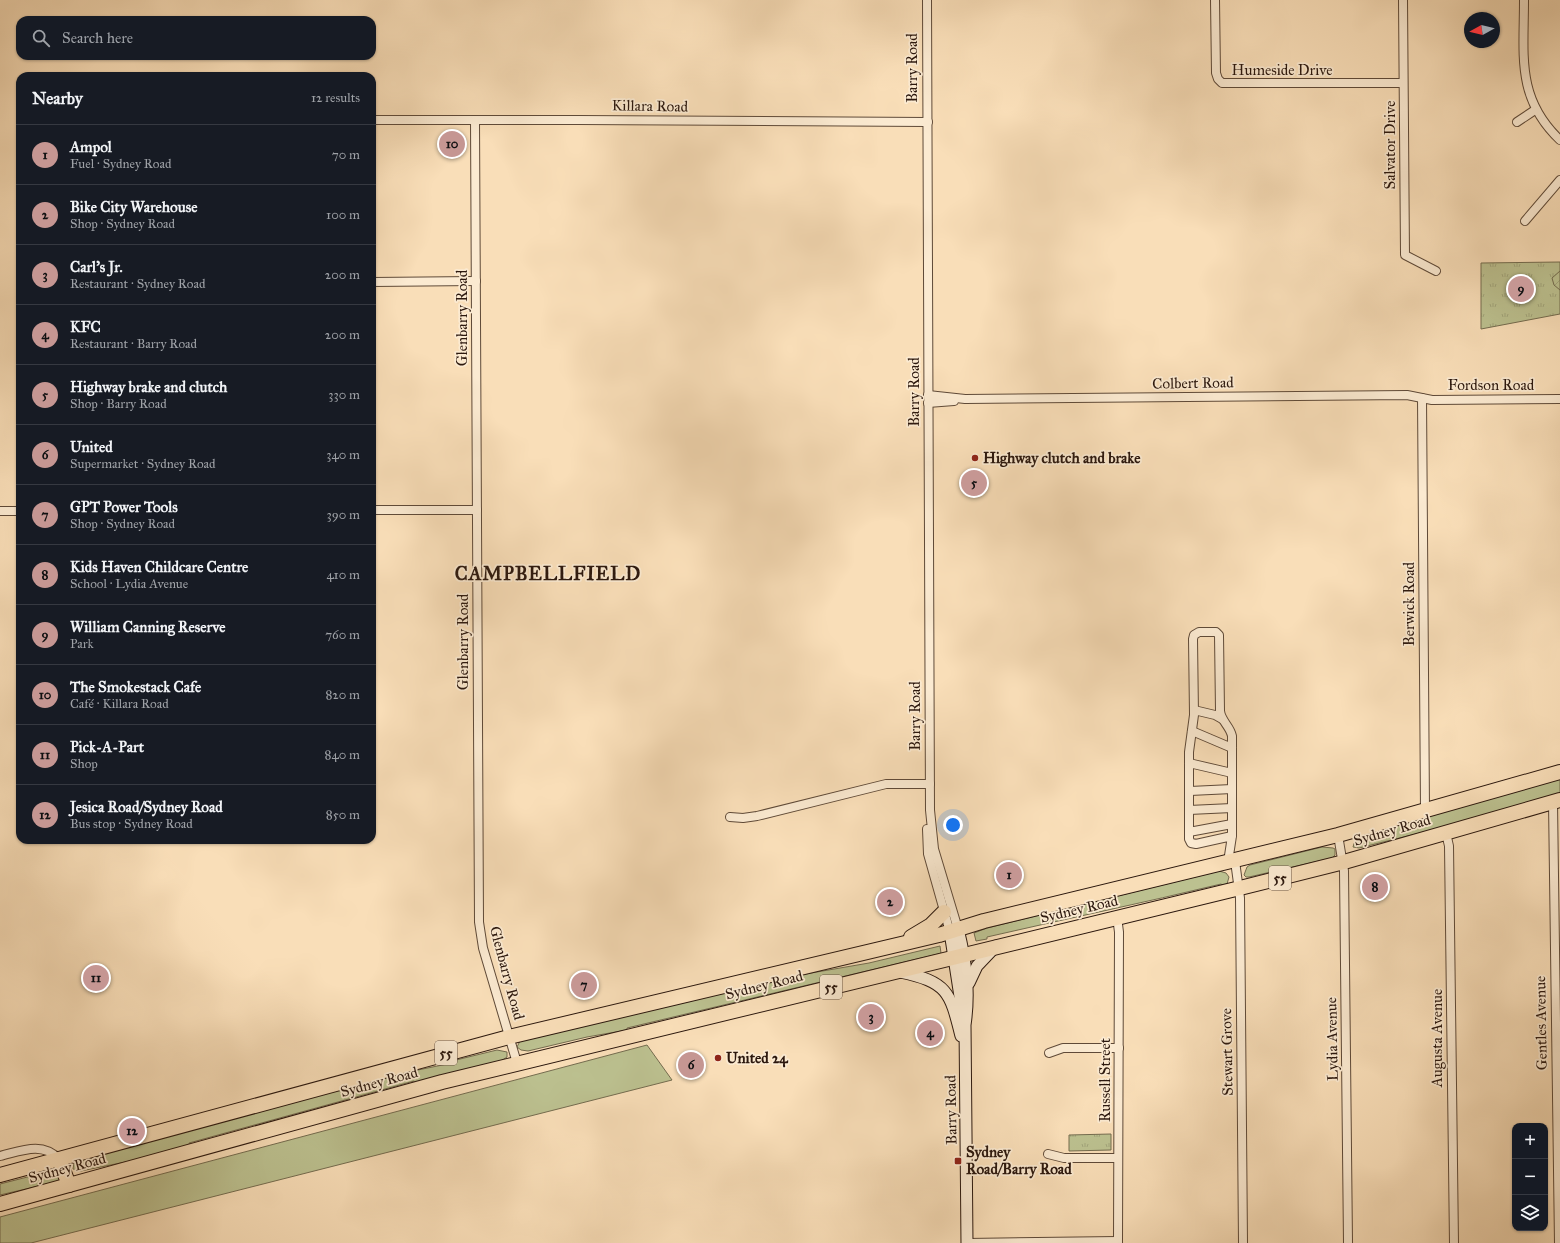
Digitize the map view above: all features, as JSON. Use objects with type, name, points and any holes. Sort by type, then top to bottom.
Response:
[{"type":"highway","name":"Sydney Road","points":[[0,1175],[509,1037],[894,946],[984,921],[1231,862],[1338,835],[1560,772]]},
{"type":"highway","name":"Sydney Road","points":[[0,1204],[517,1063],[1344,862],[1556,801]]},
{"type":"highway","points":[[894,946],[931,925],[944,912]]},
{"type":"highway","points":[[59,1159],[69,1185]]},
{"type":"main road","name":"Barry Road","points":[[954,930],[959,956],[968,986],[968,1005],[965,1025]]},
{"type":"main road","points":[[968,986],[977,966],[997,946]]},
{"type":"main road","name":"Barry Road","points":[[959,956],[965,1025],[967,1243]]},
{"type":"main road","points":[[896,971],[932,981],[946,990],[953,1004],[965,1050]]},
{"type":"street","name":"Barry Road","points":[[927,0],[930,810],[934,849],[954,930]]},
{"type":"street","name":"Humeside Drive","points":[[1216,0],[1216,73],[1218,79],[1222,83],[1403,83]]},
{"type":"street","name":"Salvator Drive","points":[[1403,0],[1405,255],[1436,271]]},
{"type":"street","points":[[1524,0],[1524,53],[1526,86],[1535,110],[1548,129],[1560,140]]},
{"type":"street","points":[[1517,122],[1535,110]]},
{"type":"street","name":"Killara Road","points":[[376,120],[928,122]]},
{"type":"street","name":"Glenbarry Road","points":[[475,120],[479,927],[483,948],[517,1063]]},
{"type":"street","points":[[1525,221],[1560,180]]},
{"type":"street","points":[[376,282],[476,281]]},
{"type":"street","name":"Colbert Road","points":[[928,399],[1407,395],[1422,398]]},
{"type":"street","name":"Fordson Road","points":[[1422,398],[1432,400],[1560,399]]},
{"type":"street","name":"Berwick Road","points":[[1422,398],[1425,810]]},
{"type":"street","points":[[376,510],[477,510]]},
{"type":"street","points":[[0,511],[16,511]]},
{"type":"street","name":"Stewart Grove","points":[[1194,710],[1193,637],[1199,632],[1216,632],[1219,635],[1219,705],[1222,719],[1230,730],[1232,748],[1231,862],[1240,888],[1243,1243]]},
{"type":"street","points":[[1222,719],[1215,715],[1194,710],[1189,745],[1189,832],[1190,842],[1193,844],[1232,836]]},
{"type":"street","points":[[1192,731],[1232,748]]},
{"type":"street","points":[[1189,763],[1232,773]]},
{"type":"street","points":[[730,817],[743,818],[757,816],[886,784],[930,784]]},
{"type":"street","points":[[1190,790],[1232,790]]},
{"type":"street","name":"Gentles Avenue","points":[[1556,801],[1559,1243]]},
{"type":"street","points":[[1188,810],[1232,808]]},
{"type":"street","name":"Barry Road","points":[[930,810],[927,829],[928,854],[944,912],[954,930]]},
{"type":"street","points":[[1189,832],[1232,824]]},
{"type":"street","name":"Augusta Avenue","points":[[1446,833],[1449,846],[1454,1243]]},
{"type":"street","name":"Lydia Avenue","points":[[1338,835],[1344,862],[1348,1243]]},
{"type":"street","name":"Russell Street","points":[[1117,917],[1119,932],[1118,1242]]},
{"type":"street","points":[[1049,1053],[1063,1048],[1119,1048]]},
{"type":"street","points":[[0,1156],[40,1149],[48,1150],[59,1159]]},
{"type":"street","points":[[1048,1154],[1064,1158],[1118,1158]]},
{"type":"street","points":[[967,1243],[1118,1242]]},
{"type":"green space","points":[[1560,262],[1560,314],[1481,329],[1481,263]]},
{"type":"green space","points":[[1560,271],[1560,290],[1554,285],[1552,278]]},
{"type":"green space","points":[[1560,777],[1560,794],[1452,825],[1359,848],[1353,847],[1356,841],[1368,835]]},
{"type":"green space","points":[[1322,847],[1335,849],[1335,855],[1332,858],[1249,877],[1244,875],[1247,867],[1250,865]]},
{"type":"green space","points":[[1219,871],[1226,873],[1229,877],[1227,884],[1224,886],[1221,884],[987,937],[987,939],[976,941],[974,933],[987,928]]},
{"type":"green space","points":[[940,946],[941,953],[938,954],[627,1028],[627,1030],[587,1037],[528,1051],[521,1050],[517,1047],[520,1041],[788,977],[869,963]]},
{"type":"green space","points":[[647,1045],[672,1080],[31,1243],[0,1243],[0,1217]]},
{"type":"green space","points":[[497,1050],[507,1052],[507,1057],[501,1061],[415,1084],[414,1081],[189,1143],[190,1146],[145,1158],[81,1171],[73,1169],[74,1163],[81,1159],[379,1078],[452,1063],[452,1061]]},
{"type":"green space","points":[[1111,1134],[1111,1150],[1069,1151],[1069,1135]]},
{"type":"green space","points":[[47,1172],[57,1172],[61,1176],[60,1181],[0,1195],[0,1184]]},
{"type":"place","name":"The Smokestack Cafe","points":[[452,144]]},
{"type":"place","name":"William Canning Reserve","points":[[1521,289]]},
{"type":"place","name":"Highway clutch and brake","points":[[975,458]]},
{"type":"place","name":"Highway brake and clutch","points":[[974,483]]},
{"type":"place","name":"Ampol","points":[[1009,875]]},
{"type":"place","name":"Kids Haven Childcare Centre","points":[[1375,887]]},
{"type":"place","name":"Bike City Warehouse","points":[[890,902]]},
{"type":"place","name":"Pick-A-Part","points":[[96,978]]},
{"type":"place","name":"GPT Power Tools","points":[[584,985]]},
{"type":"place","name":"Carl's Jr.","points":[[871,1017]]},
{"type":"place","name":"KFC","points":[[930,1033]]},
{"type":"place","name":"United 24","points":[[718,1058]]},
{"type":"place","name":"United","points":[[691,1065]]},
{"type":"place","name":"Jesica Road/Sydney Road","points":[[132,1131]]},
{"type":"place","name":"Sydney Road/Barry Road","points":[[958,1161]]},
{"type":"district","name":"CAMPBELLFIELD","points":[[548,573]]}]
